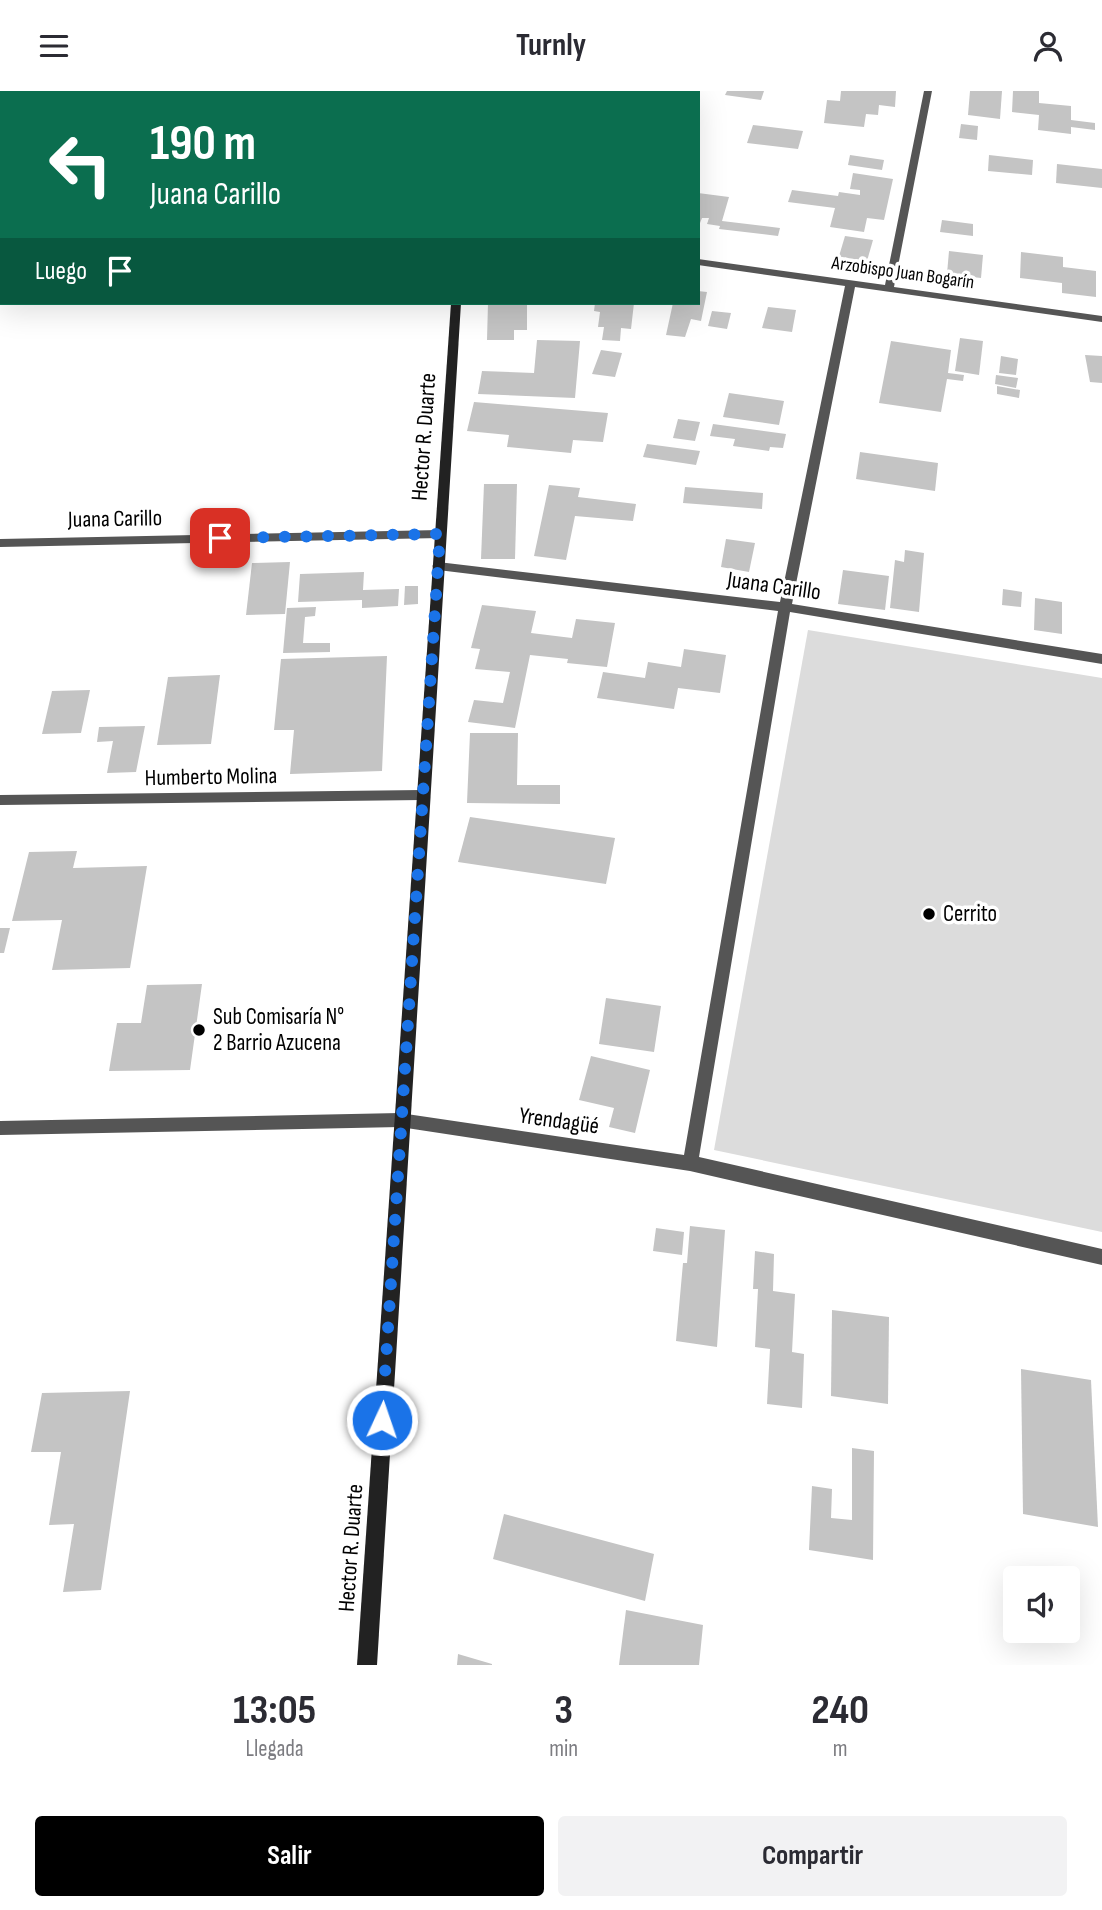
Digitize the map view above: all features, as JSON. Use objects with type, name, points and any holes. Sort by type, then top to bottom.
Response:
[{"type":"street","points":[[889,288],[928,91]]},
{"type":"street","name":"Arzobispo Juan Bogarín","points":[[700,262],[1102,319]]},
{"type":"street","points":[[690,1163],[785,607],[851,283]]},
{"type":"street","name":"Hector R. Duarte","points":[[367,1665],[400,1120],[456,305]]},
{"type":"street","name":"Juana Carillo","points":[[0,543],[440,534]]},
{"type":"street","name":"Juana Carillo","points":[[438,566],[785,607],[1102,659]]},
{"type":"street","name":"Humberto Molina","points":[[0,800],[422,795]]},
{"type":"street","name":"Yrendagüé","points":[[0,1128],[400,1120],[690,1163],[1102,1257]]},
{"type":"shaded area","name":"Cerrito","points":[[808,630],[1102,678],[1102,1232],[714,1150]]},
{"type":"building","points":[[727,91],[764,91],[761,100],[725,95]]},
{"type":"building","points":[[841,91],[896,91],[895,107],[879,105],[878,115],[866,114],[864,127],[824,123],[827,100],[840,101]]},
{"type":"building","points":[[970,91],[1002,91],[1000,119],[968,115]]},
{"type":"building","points":[[1013,91],[1039,91],[1039,103],[1071,106],[1071,120],[1095,123],[1095,130],[1071,127],[1071,134],[1038,130],[1039,115],[1012,112]]},
{"type":"building","points":[[961,124],[978,126],[977,140],[959,138]]},
{"type":"building","points":[[753,125],[803,131],[798,149],[747,143]]},
{"type":"building","points":[[850,155],[884,160],[882,170],[848,165]]},
{"type":"building","points":[[989,155],[1033,160],[1032,175],[988,171]]},
{"type":"building","points":[[1057,164],[1102,169],[1102,188],[1056,183]]},
{"type":"building","points":[[853,173],[893,179],[884,220],[867,218],[864,232],[830,227],[835,208],[788,202],[792,190],[838,196],[839,192],[860,195],[860,190],[850,189]]},
{"type":"building","points":[[700,193],[729,197],[722,221],[780,228],[778,236],[719,229],[720,226],[707,224],[709,218],[702,218],[700,223]]},
{"type":"building","points":[[942,220],[973,224],[973,236],[940,232]]},
{"type":"building","points":[[845,236],[873,240],[865,268],[837,263]]},
{"type":"building","points":[[949,251],[983,255],[981,278],[947,274]]},
{"type":"building","points":[[1021,252],[1063,257],[1063,267],[1096,271],[1096,297],[1062,293],[1062,283],[1020,278]]},
{"type":"building","points":[[700,291],[707,292],[701,321],[691,319],[685,337],[666,335],[673,305],[700,305]]},
{"type":"building","points":[[488,305],[527,305],[527,330],[514,330],[514,340],[487,340]]},
{"type":"building","points":[[595,305],[634,305],[631,329],[621,328],[620,341],[602,340],[604,327],[598,327],[600,312],[594,311]]},
{"type":"building","points":[[768,307],[796,310],[792,332],[762,328]]},
{"type":"building","points":[[712,311],[731,313],[727,329],[708,326]]},
{"type":"building","points":[[960,338],[983,341],[979,375],[955,371]]},
{"type":"building","points":[[537,340],[580,341],[575,398],[478,394],[482,371],[534,373]]},
{"type":"building","points":[[891,341],[951,350],[948,373],[964,375],[963,381],[947,379],[941,412],[879,403]]},
{"type":"building","points":[[601,350],[622,353],[615,377],[592,374]]},
{"type":"building","points":[[1085,355],[1102,356],[1102,383],[1090,382]]},
{"type":"building","points":[[1001,356],[1018,359],[1016,375],[999,373]]},
{"type":"building","points":[[996,375],[1018,378],[1016,388],[995,384]]},
{"type":"building","points":[[997,386],[1020,390],[1019,398],[997,394]]},
{"type":"building","points":[[729,393],[784,401],[779,425],[723,417]]},
{"type":"building","points":[[474,402],[608,413],[603,442],[573,440],[571,453],[507,447],[509,435],[467,431]]},
{"type":"building","points":[[678,419],[700,422],[695,441],[673,438]]},
{"type":"building","points":[[713,424],[786,434],[783,448],[770,447],[769,451],[733,446],[735,439],[710,436]]},
{"type":"building","points":[[647,444],[700,451],[696,465],[643,457]]},
{"type":"building","points":[[860,452],[938,463],[935,491],[856,479]]},
{"type":"building","points":[[484,484],[517,484],[515,559],[481,559]]},
{"type":"building","points":[[549,485],[580,488],[578,497],[636,504],[633,521],[575,516],[566,560],[534,556]]},
{"type":"building","points":[[685,487],[763,493],[762,509],[683,503]]},
{"type":"building","points":[[726,539],[755,543],[749,572],[721,567]]},
{"type":"building","points":[[905,550],[924,553],[919,612],[890,608],[895,560],[904,562]]},
{"type":"building","points":[[290,562],[285,614],[246,615],[252,563]]},
{"type":"building","points":[[843,570],[889,576],[885,610],[838,604]]},
{"type":"building","points":[[364,572],[363,590],[399,589],[398,606],[362,608],[362,600],[298,602],[300,574]]},
{"type":"building","points":[[405,586],[418,586],[418,604],[404,605]]},
{"type":"building","points":[[1003,589],[1022,592],[1021,607],[1002,605]]},
{"type":"building","points":[[1035,598],[1062,602],[1062,634],[1034,630]]},
{"type":"building","points":[[482,605],[536,611],[531,633],[572,638],[576,619],[615,623],[607,667],[567,663],[568,659],[530,655],[515,728],[468,722],[474,700],[503,703],[510,672],[475,669],[480,649],[471,648]]},
{"type":"building","points":[[316,607],[315,616],[305,617],[303,643],[330,643],[330,652],[283,653],[287,608]]},
{"type":"building","points":[[684,649],[726,655],[720,693],[678,688],[674,709],[597,698],[603,672],[645,678],[648,662],[681,667]]},
{"type":"building","points":[[387,656],[382,771],[290,774],[294,730],[274,730],[281,659]]},
{"type":"building","points":[[220,675],[211,744],[157,745],[168,677]]},
{"type":"building","points":[[90,690],[81,733],[42,734],[52,691]]},
{"type":"building","points":[[145,726],[136,772],[107,773],[113,741],[97,742],[99,727]]},
{"type":"building","points":[[470,733],[518,733],[517,785],[560,785],[560,804],[467,803]]},
{"type":"building","points":[[470,817],[615,838],[606,884],[458,862]]},
{"type":"building","points":[[77,851],[73,868],[147,866],[130,968],[52,970],[62,920],[12,921],[29,852]]},
{"type":"building","points":[[0,928],[10,928],[4,953],[0,953]]},
{"type":"building","points":[[202,984],[190,1070],[109,1071],[117,1023],[141,1023],[147,985]]},
{"type":"building","points":[[606,998],[661,1006],[654,1052],[599,1044]]},
{"type":"building","points":[[591,1056],[650,1070],[635,1133],[609,1127],[614,1108],[579,1100]]},
{"type":"building","points":[[690,1226],[725,1230],[717,1347],[676,1341],[683,1263],[687,1263]]},
{"type":"building","points":[[656,1228],[684,1232],[682,1255],[653,1251]]},
{"type":"building","points":[[755,1251],[774,1254],[773,1291],[795,1294],[792,1352],[804,1354],[802,1408],[767,1404],[770,1349],[755,1347],[758,1289],[753,1289]]},
{"type":"building","points":[[832,1310],[889,1317],[888,1404],[831,1396]]},
{"type":"building","points":[[1021,1369],[1091,1380],[1098,1527],[1023,1514]]},
{"type":"building","points":[[130,1391],[101,1590],[63,1592],[74,1524],[49,1525],[61,1452],[31,1452],[42,1393]]},
{"type":"building","points":[[852,1448],[874,1451],[873,1560],[809,1550],[812,1486],[832,1489],[831,1518],[852,1520]]},
{"type":"building","points":[[504,1514],[654,1554],[645,1601],[493,1559]]},
{"type":"building","points":[[626,1610],[703,1625],[699,1665],[619,1665]]},
{"type":"building","points":[[458,1654],[492,1664],[492,1665],[457,1665]]},
{"type":"place","name":"Cerrito","points":[[929,914]]},
{"type":"place","name":"Sub Comisaría N° 2 Barrio Azucena","points":[[199,1030]]},
{"type":"route","points":[[220,538],[440,534],[382,1420]]}]
